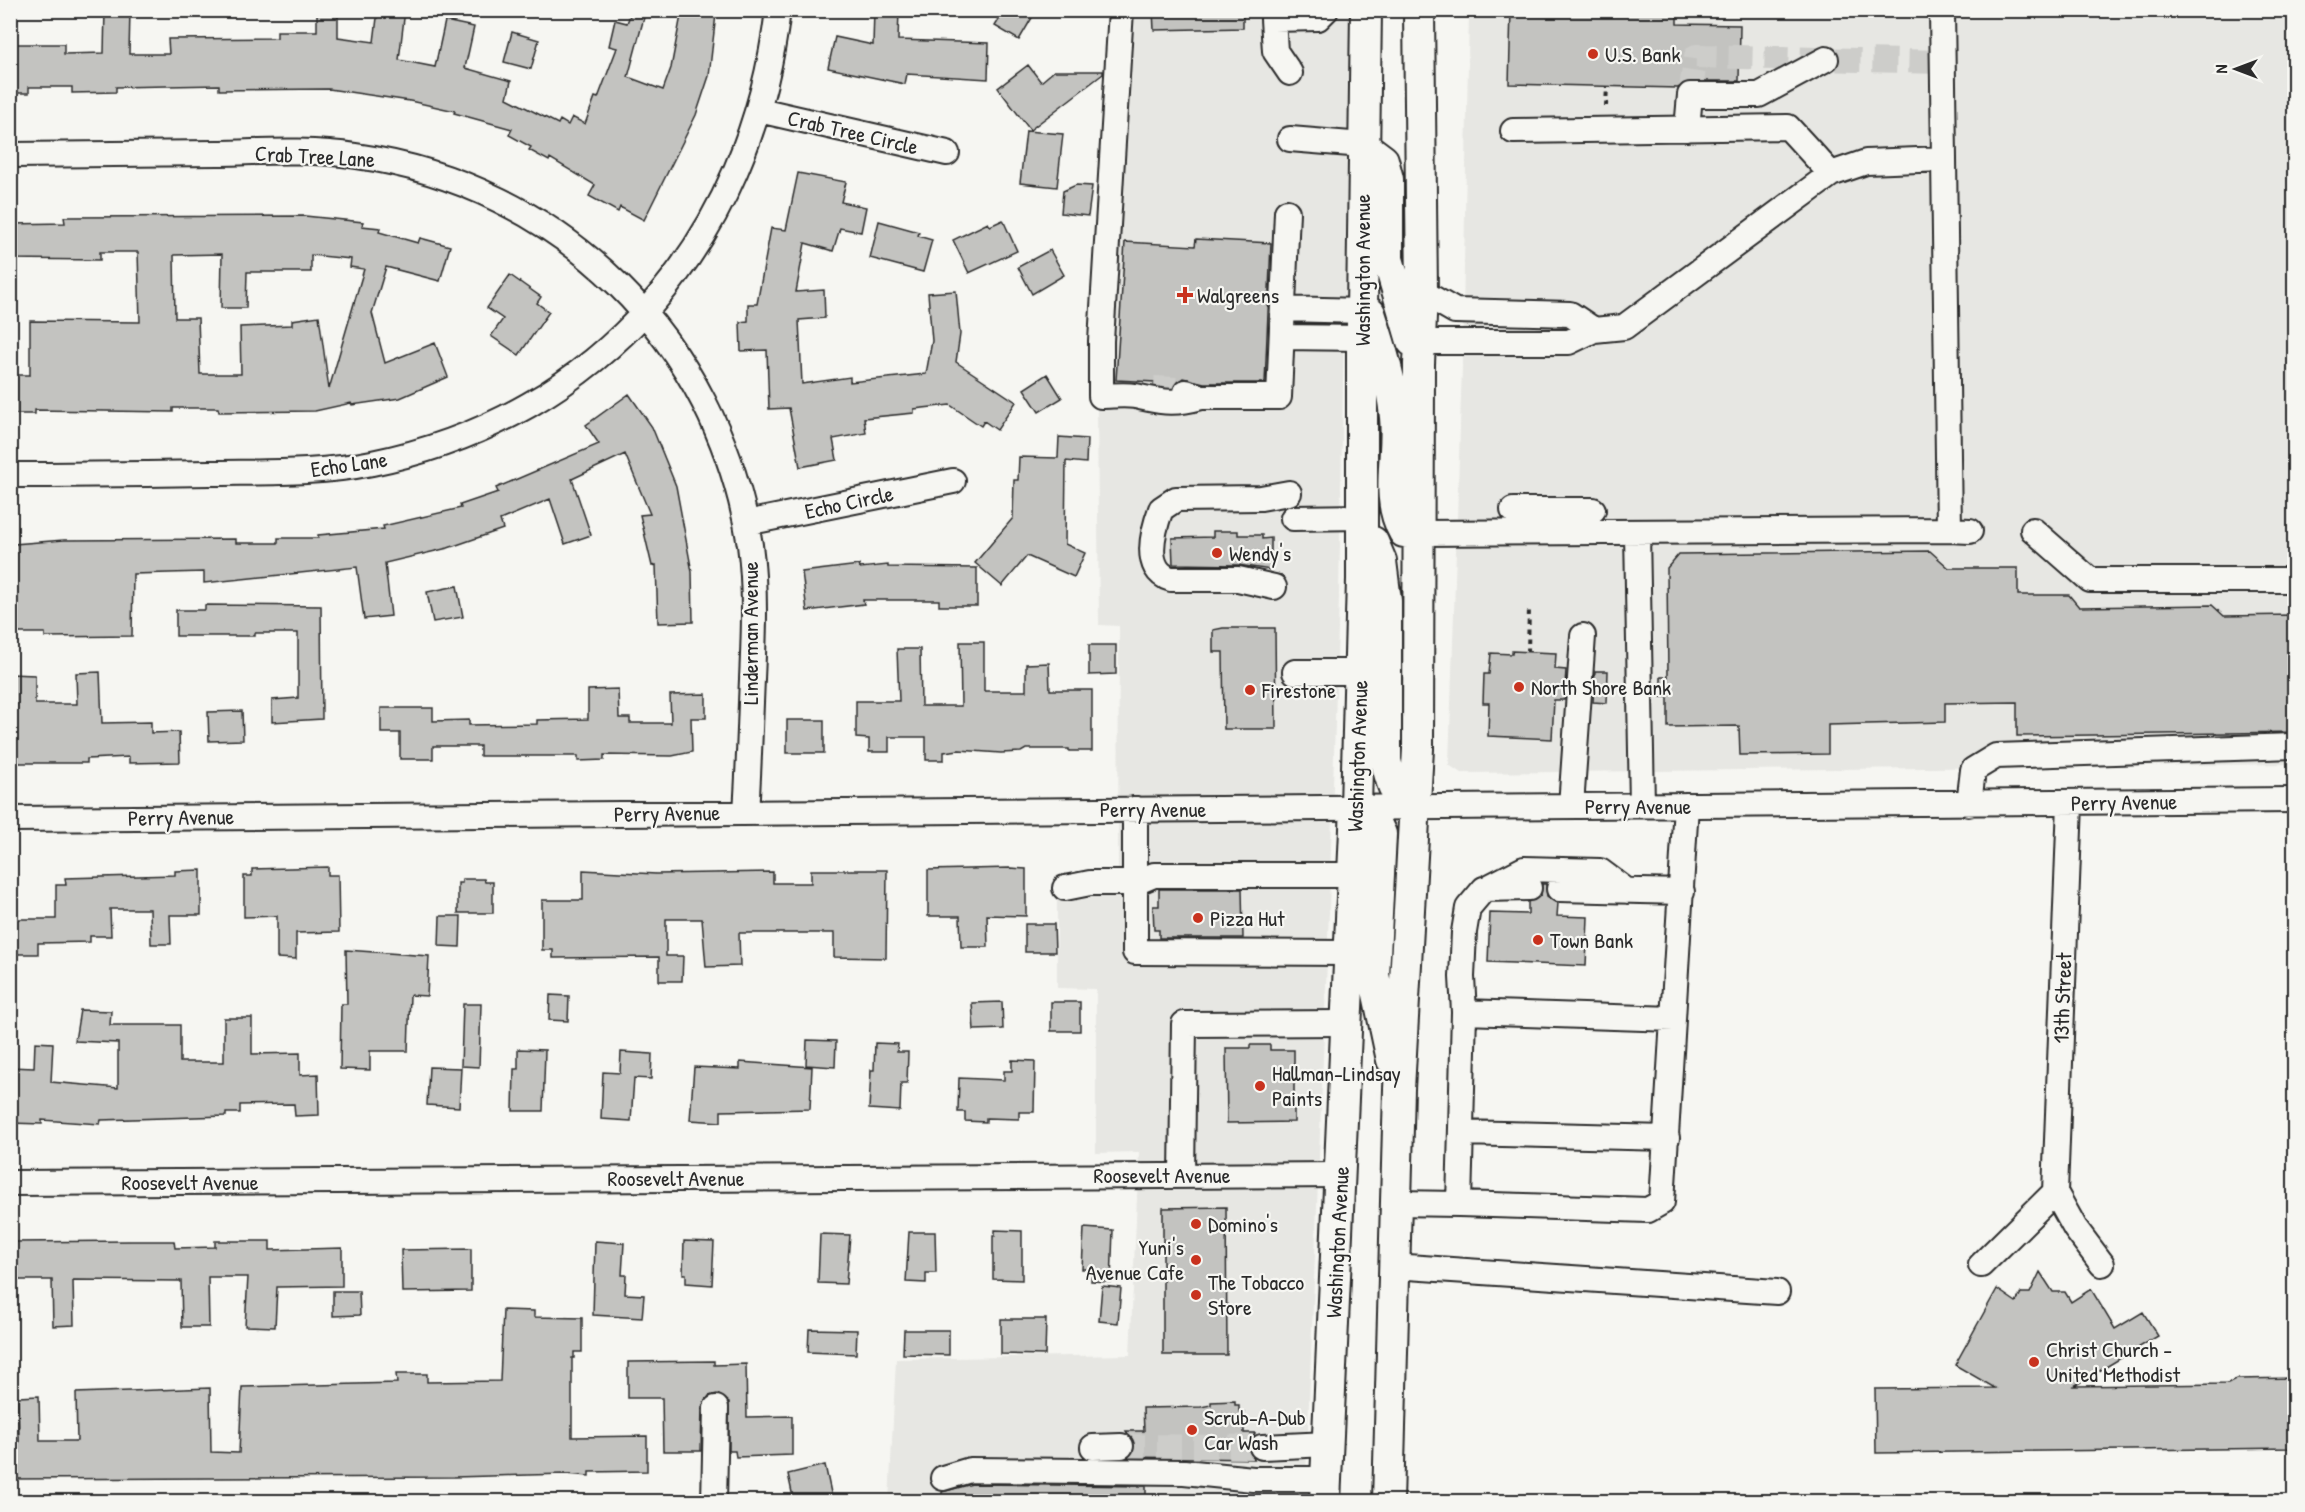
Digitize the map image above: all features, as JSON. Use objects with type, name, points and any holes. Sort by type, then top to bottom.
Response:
[{"type":"main road","name":"Washington Avenue","points":[[1326,1490],[1341,1175],[1348,953],[1357,807],[1363,517],[1362,312],[1366,10]]},
{"type":"main road","points":[[1388,1502],[1399,1089],[1418,749],[1422,292],[1419,10]]},
{"type":"main road","points":[[1363,144],[1383,160],[1388,179],[1388,259],[1420,353]]},
{"type":"main road","points":[[1362,312],[1384,357],[1395,417],[1393,500],[1396,517],[1404,532],[1420,533]]},
{"type":"main road","points":[[1363,517],[1381,561],[1386,601],[1386,762],[1391,784],[1398,797],[1414,809]]},
{"type":"main road","points":[[1357,807],[1374,819],[1381,834],[1374,975],[1399,1089]]},
{"type":"street","points":[[644,312],[686,261],[716,215],[736,176],[759,110],[773,50],[778,10]]},
{"type":"street","points":[[1121,10],[1101,341],[1101,396],[1155,391],[1202,397],[1279,397],[1287,212]]},
{"type":"street","points":[[1290,73],[1275,51],[1273,19],[1318,18],[1326,10]]},
{"type":"street","points":[[1514,510],[1585,518],[1637,533],[1959,531],[1944,159],[1942,10]]},
{"type":"street","points":[[1687,129],[1690,95],[1759,95],[1827,59]]},
{"type":"street","name":"Crab Tree Circle","points":[[759,110],[947,153]]},
{"type":"street","points":[[1513,131],[1788,127],[1831,174]]},
{"type":"street","points":[[1290,139],[1363,144]]},
{"type":"street","name":"Crab Tree Lane","points":[[10,155],[314,152],[393,162],[470,186],[541,222],[604,270],[644,312]]},
{"type":"street","points":[[1420,353],[1569,342],[1594,330],[1624,327],[1831,174],[1866,162],[1944,159]]},
{"type":"street","points":[[1422,292],[1455,311],[1570,314],[1594,330]]},
{"type":"street","points":[[1284,309],[1362,312]]},
{"type":"street","name":"Echo Lane","points":[[10,475],[327,470],[413,453],[455,440],[534,402],[605,350],[644,312]]},
{"type":"street","name":"Linderman Avenue","points":[[644,312],[682,362],[702,396],[732,470],[746,523],[754,588],[746,812]]},
{"type":"street","points":[[1283,337],[1362,312]]},
{"type":"street","points":[[1155,391],[1152,402],[1179,403],[1202,397]]},
{"type":"street","name":"Echo Circle","points":[[746,523],[953,481]]},
{"type":"street","points":[[1274,586],[1238,579],[1172,579],[1161,576],[1154,566],[1152,542],[1161,509],[1176,500],[1261,498],[1289,493]]},
{"type":"street","points":[[1293,518],[1363,517]]},
{"type":"street","points":[[1420,533],[1585,518]]},
{"type":"street","points":[[2033,530],[2090,580],[2295,580]]},
{"type":"street","points":[[1637,533],[1642,806]]},
{"type":"street","points":[[1571,806],[1583,636]]},
{"type":"street","points":[[1295,672],[1360,672]]},
{"type":"street","points":[[1969,804],[1973,770],[1996,756],[2295,746]]},
{"type":"street","name":"Perry Avenue","points":[[10,819],[2295,800]]},
{"type":"street","name":"13th Street","points":[[2055,1192],[2070,803]]},
{"type":"street","points":[[1395,1203],[1648,1210],[1662,1202],[1686,806]]},
{"type":"street","points":[[1135,809],[1135,952],[1348,953]]},
{"type":"street","points":[[1459,1204],[1464,1012],[1461,977],[1468,908],[1484,889],[1524,869],[1600,871],[1628,891]]},
{"type":"street","points":[[1065,888],[1090,883],[1135,883],[1154,875],[1352,875]]},
{"type":"street","points":[[1484,889],[1529,888]]},
{"type":"street","points":[[1559,889],[1682,892]]},
{"type":"street","points":[[1464,1012],[1673,1019]]},
{"type":"street","points":[[1182,1175],[1184,1024],[1345,1023]]},
{"type":"street","points":[[1461,1133],[1667,1138]]},
{"type":"street","name":"Roosevelt Avenue","points":[[10,1183],[1341,1175]]},
{"type":"street","points":[[1981,1265],[2055,1192],[2075,1228],[2102,1263]]},
{"type":"street","points":[[1393,1266],[1777,1292]]},
{"type":"street","points":[[714,1502],[716,1408]]},
{"type":"street","points":[[1262,1447],[1328,1444]]},
{"type":"street","points":[[1093,1447],[1121,1446]]},
{"type":"street","points":[[943,1478],[970,1470],[1184,1472],[1326,1490]]},
{"type":"path","points":[[1606,100],[1607,86]]},
{"type":"path","points":[[1528,652],[1529,608]]},
{"type":"shaded area","points":[[1110,11],[1350,11],[1339,597],[1329,912],[1305,1501],[889,1502],[896,1359],[1130,1355],[1139,1152],[1096,1153],[1096,989],[1057,988],[1057,875],[1118,874],[1119,626],[1099,625],[1096,299]]},
{"type":"shaded area","points":[[1469,11],[2294,11],[2294,764],[1461,773],[1449,765],[1462,365]]},
{"type":"building","points":[[105,10],[130,10],[129,54],[169,54],[168,39],[277,38],[277,31],[317,31],[317,10],[338,10],[338,37],[374,42],[378,10],[405,10],[399,60],[435,67],[445,21],[474,27],[465,68],[511,81],[507,98],[558,124],[560,120],[568,125],[572,117],[585,124],[595,97],[598,98],[617,48],[609,46],[615,20],[627,23],[632,10],[646,10],[628,77],[663,90],[671,68],[682,10],[716,14],[709,76],[696,115],[644,220],[620,207],[618,212],[589,196],[595,185],[550,158],[549,161],[529,150],[531,147],[509,135],[512,129],[454,113],[455,111],[410,101],[329,89],[219,90],[219,85],[116,87],[116,92],[72,93],[72,87],[29,87],[29,93],[10,93],[10,44],[64,44],[64,54],[104,53]]},
{"type":"building","points":[[874,10],[899,10],[898,40],[989,43],[988,79],[907,74],[905,84],[828,68],[835,37],[873,45]]},
{"type":"building","points":[[1005,10],[1022,10],[1033,16],[1019,40],[995,26]]},
{"type":"building","points":[[1153,10],[1243,10],[1243,28],[1154,30]]},
{"type":"building","name":"U.S. Bank","points":[[1511,10],[1620,14],[1620,10],[1677,10],[1677,24],[1740,25],[1739,81],[1690,81],[1678,88],[1509,84]]},
{"type":"building","points":[[512,32],[539,40],[531,69],[504,62]]},
{"type":"building","points":[[1028,65],[1041,82],[1054,71],[1103,71],[1103,74],[1030,130],[998,88]]},
{"type":"building","points":[[1026,131],[1063,134],[1057,187],[1020,183]]},
{"type":"building","points":[[798,173],[846,182],[841,202],[866,207],[861,232],[840,228],[833,251],[805,243],[796,292],[824,290],[825,318],[799,320],[802,384],[850,377],[850,382],[926,374],[932,341],[928,293],[956,291],[960,334],[956,362],[1016,402],[997,430],[984,421],[981,426],[950,405],[914,409],[914,413],[864,418],[866,433],[833,439],[837,460],[800,467],[789,408],[769,409],[767,350],[741,351],[740,322],[748,321],[748,304],[757,304],[771,228],[786,230]]},
{"type":"building","points":[[1076,185],[1092,186],[1088,216],[1061,213],[1063,191]]},
{"type":"building","points":[[305,216],[363,222],[362,226],[380,228],[379,232],[418,243],[420,238],[450,246],[440,281],[386,267],[372,313],[385,363],[435,343],[448,377],[400,398],[352,405],[351,403],[315,411],[219,412],[218,408],[173,408],[173,412],[35,410],[35,414],[10,414],[10,375],[30,375],[30,321],[140,322],[138,252],[100,252],[100,260],[10,259],[10,224],[65,223],[64,217]],"holes":[[[222,254],[221,308],[246,308],[247,272],[311,272],[311,255],[351,259],[350,267],[364,269],[329,389],[319,316],[292,320],[292,325],[240,327],[241,374],[200,374],[198,318],[175,318],[174,255]]]},
{"type":"building","points":[[1003,220],[1017,251],[969,273],[953,240],[988,223],[990,226]]},
{"type":"building","points":[[879,221],[919,232],[918,236],[932,240],[923,272],[870,258]]},
{"type":"building","name":"Walgreens","points":[[1196,239],[1271,243],[1265,383],[1204,383],[1183,378],[1169,388],[1154,385],[1155,382],[1116,380],[1125,242],[1195,246]]},
{"type":"building","points":[[1050,250],[1064,275],[1032,294],[1018,267]]},
{"type":"building","points":[[510,275],[541,297],[537,303],[549,312],[519,355],[491,336],[503,319],[487,308]]},
{"type":"building","points":[[1047,374],[1062,398],[1039,412],[1024,389]]},
{"type":"building","points":[[629,394],[652,427],[676,486],[692,572],[693,622],[658,623],[656,565],[652,566],[640,515],[650,514],[625,454],[572,479],[591,535],[565,544],[550,499],[500,520],[503,529],[448,548],[385,563],[391,616],[364,619],[357,567],[204,583],[204,572],[133,574],[132,636],[45,637],[45,633],[10,633],[10,607],[16,607],[14,544],[64,540],[236,539],[236,543],[278,543],[278,538],[318,538],[318,535],[384,529],[383,526],[461,508],[460,505],[498,492],[496,488],[599,444],[586,425]]},
{"type":"building","points":[[1059,437],[1087,439],[1086,463],[1066,461],[1065,544],[1085,553],[1074,577],[1027,556],[1002,586],[975,563],[1013,518],[1014,480],[1018,480],[1019,457],[1058,458]]},
{"type":"building","name":"Wendy's","points":[[1213,531],[1238,531],[1238,535],[1262,535],[1262,539],[1271,538],[1271,570],[1238,565],[1173,564],[1172,538],[1213,537]]},
{"type":"building","points":[[1930,551],[1949,568],[2018,568],[2018,595],[2069,595],[2079,607],[2212,605],[2224,616],[2295,615],[2295,732],[2017,736],[2017,702],[1945,703],[1945,722],[1828,725],[1828,754],[1740,755],[1739,726],[1668,727],[1668,697],[1661,697],[1661,677],[1668,677],[1667,568],[1679,554]]},
{"type":"building","points":[[859,565],[860,568],[888,565],[888,567],[977,568],[977,606],[939,606],[939,600],[863,600],[864,604],[807,611],[802,572]]},
{"type":"building","points":[[457,586],[463,617],[433,622],[427,592]]},
{"type":"building","points":[[205,605],[321,606],[322,719],[272,722],[272,700],[298,698],[298,633],[255,633],[255,636],[176,636],[176,610],[205,610]]},
{"type":"building","name":"Firestone","points":[[1275,628],[1276,729],[1224,729],[1223,652],[1213,652],[1213,630]]},
{"type":"building","points":[[960,642],[984,642],[984,691],[1026,691],[1026,664],[1049,663],[1050,690],[1092,690],[1092,751],[1026,749],[1021,752],[1001,753],[959,750],[944,752],[944,760],[926,760],[926,737],[889,737],[889,752],[869,752],[869,739],[856,738],[856,701],[899,701],[897,649],[920,649],[921,706],[961,706]]},
{"type":"building","points":[[1089,645],[1116,645],[1116,674],[1089,675]]},
{"type":"building","name":"North Shore Bank","points":[[1512,651],[1556,653],[1555,669],[1566,670],[1564,700],[1554,700],[1552,739],[1488,736],[1489,703],[1483,703],[1484,674],[1489,674],[1491,653],[1512,654]]},
{"type":"building","points":[[1595,671],[1608,671],[1607,703],[1593,702]]},
{"type":"building","points":[[100,672],[102,723],[151,722],[151,733],[179,732],[180,762],[129,763],[129,757],[87,759],[87,763],[10,763],[10,674],[35,675],[35,704],[77,704],[76,673]]},
{"type":"building","points":[[618,689],[619,718],[630,718],[630,723],[671,723],[670,695],[706,694],[706,718],[691,718],[692,752],[672,756],[604,755],[604,760],[578,761],[578,756],[480,756],[480,746],[433,746],[433,759],[400,759],[400,733],[381,733],[381,708],[433,708],[433,721],[469,720],[469,725],[537,724],[537,720],[588,719],[588,690]]},
{"type":"building","points":[[242,711],[243,740],[209,741],[208,712]]},
{"type":"building","points":[[787,720],[824,720],[824,753],[787,753]]},
{"type":"building","points":[[328,867],[328,875],[338,875],[339,932],[296,933],[296,959],[277,958],[277,916],[244,917],[244,876],[252,876],[252,869]]},
{"type":"building","points":[[1026,869],[1026,916],[987,915],[988,947],[961,947],[960,916],[928,916],[928,870]]},
{"type":"building","points":[[201,870],[201,915],[170,915],[171,944],[151,944],[150,909],[110,909],[111,936],[90,936],[90,942],[38,943],[38,954],[10,954],[10,919],[56,919],[56,885],[66,885],[65,878],[175,875],[175,871]]},
{"type":"building","points":[[583,870],[656,874],[773,872],[773,883],[811,883],[811,870],[887,870],[886,958],[834,957],[834,933],[739,933],[740,966],[706,967],[702,919],[666,919],[666,956],[683,956],[682,981],[659,981],[659,957],[553,958],[553,950],[542,950],[542,900],[583,900]]},
{"type":"building","points":[[462,879],[484,879],[485,882],[493,882],[493,913],[458,913],[458,883],[462,883]]},
{"type":"building","name":"Town Bank","points":[[1542,884],[1546,884],[1547,896],[1558,903],[1557,916],[1588,917],[1586,966],[1488,962],[1490,913],[1528,914],[1528,902],[1541,895]]},
{"type":"building","name":"Pizza Hut","points":[[1159,889],[1242,889],[1243,938],[1159,938],[1159,930],[1154,930],[1153,906],[1159,906]]},
{"type":"building","points":[[440,916],[461,916],[460,947],[439,946]]},
{"type":"building","points":[[1025,924],[1054,924],[1055,952],[1025,952]]},
{"type":"building","points":[[346,950],[429,956],[427,996],[410,995],[408,1051],[370,1051],[370,1070],[340,1069],[341,1004],[347,1004]]},
{"type":"building","points":[[550,995],[569,996],[568,1021],[549,1020]]},
{"type":"building","points":[[1002,1002],[1003,1029],[974,1030],[972,1003]]},
{"type":"building","points":[[1051,1002],[1080,1002],[1080,1031],[1051,1031]]},
{"type":"building","points":[[463,1004],[481,1004],[479,1067],[461,1066]]},
{"type":"building","points":[[80,1010],[111,1011],[110,1025],[180,1025],[180,1062],[224,1062],[224,1018],[252,1018],[252,1054],[300,1053],[300,1075],[318,1074],[319,1115],[295,1116],[294,1104],[240,1105],[240,1113],[226,1113],[226,1116],[101,1120],[100,1124],[42,1120],[42,1124],[10,1123],[10,1067],[34,1068],[35,1042],[53,1043],[51,1082],[118,1088],[118,1043],[75,1041]]},
{"type":"building","points":[[807,1040],[836,1041],[835,1067],[806,1065]]},
{"type":"building","points":[[875,1043],[898,1044],[897,1052],[908,1052],[907,1083],[901,1083],[900,1111],[869,1109]]},
{"type":"building","name":"Hallman-Lindsay Paints","points":[[1250,1045],[1270,1045],[1270,1050],[1294,1050],[1294,1122],[1227,1123],[1226,1048],[1250,1048]]},
{"type":"building","points":[[518,1049],[545,1050],[543,1111],[513,1111],[514,1069],[518,1069]]},
{"type":"building","points":[[621,1052],[652,1054],[651,1079],[634,1078],[631,1121],[601,1119],[603,1072],[620,1073]]},
{"type":"building","points":[[1012,1060],[1035,1061],[1034,1112],[1019,1112],[1019,1119],[986,1118],[986,1122],[965,1121],[965,1112],[958,1112],[959,1078],[1004,1080],[1004,1071],[1012,1071]]},
{"type":"building","points":[[740,1062],[812,1067],[810,1109],[721,1111],[721,1122],[690,1120],[694,1067],[740,1069]]},
{"type":"building","points":[[429,1067],[461,1068],[459,1107],[427,1105]]},
{"type":"building","points":[[1226,1207],[1227,1355],[1163,1355],[1163,1208]]},
{"type":"building","points":[[1084,1228],[1113,1230],[1111,1282],[1091,1281],[1092,1269],[1082,1269]]},
{"type":"building","points":[[995,1230],[1022,1231],[1022,1280],[993,1279]]},
{"type":"building","points":[[909,1232],[935,1232],[936,1273],[926,1273],[926,1283],[906,1282]]},
{"type":"building","points":[[820,1234],[850,1235],[846,1284],[818,1283]]},
{"type":"building","points":[[174,1241],[175,1248],[215,1247],[215,1241],[270,1241],[270,1250],[342,1248],[342,1286],[277,1287],[275,1327],[245,1326],[248,1277],[208,1277],[209,1327],[182,1327],[181,1281],[73,1280],[74,1325],[53,1326],[52,1280],[14,1280],[14,1242]]},
{"type":"building","points":[[595,1241],[624,1243],[622,1275],[626,1275],[625,1294],[644,1295],[642,1318],[593,1315]]},
{"type":"building","points":[[684,1241],[714,1242],[712,1285],[686,1283],[686,1274],[683,1274]]},
{"type":"building","points":[[471,1249],[471,1291],[402,1292],[401,1250]]},
{"type":"building","name":"Christ Church - United Methodist","points":[[2040,1272],[2053,1292],[2065,1292],[2071,1302],[2091,1289],[2115,1329],[2143,1312],[2158,1336],[2074,1386],[2228,1384],[2237,1379],[2295,1378],[2295,1448],[1876,1453],[1875,1389],[1995,1388],[1955,1365],[1997,1289],[2016,1302],[2021,1293],[2030,1293]]},
{"type":"building","points":[[1102,1286],[1121,1288],[1118,1323],[1099,1321]]},
{"type":"building","points":[[333,1291],[359,1291],[360,1315],[333,1316]]},
{"type":"building","points":[[503,1310],[534,1311],[534,1317],[582,1318],[582,1352],[574,1352],[574,1358],[572,1358],[572,1437],[647,1436],[647,1471],[589,1472],[589,1476],[565,1474],[454,1477],[10,1479],[10,1442],[19,1442],[18,1397],[39,1396],[40,1441],[77,1441],[76,1393],[210,1388],[211,1452],[239,1453],[242,1387],[397,1383],[396,1374],[427,1374],[427,1382],[500,1381]]},
{"type":"building","points":[[1001,1319],[1046,1319],[1045,1355],[1001,1354]]},
{"type":"building","points":[[809,1329],[857,1330],[856,1354],[808,1352]]},
{"type":"building","points":[[904,1330],[949,1330],[949,1355],[903,1354]]},
{"type":"building","points":[[714,1361],[714,1365],[746,1364],[747,1417],[792,1416],[792,1455],[736,1457],[735,1451],[729,1451],[729,1402],[717,1394],[709,1396],[702,1407],[701,1451],[663,1451],[662,1398],[628,1398],[628,1362]]},
{"type":"building","name":"Scrub-A-Dub Car Wash","points":[[1235,1401],[1235,1405],[1239,1405],[1239,1412],[1244,1412],[1244,1433],[1255,1433],[1248,1447],[1254,1459],[1129,1457],[1135,1445],[1126,1431],[1144,1431],[1143,1408],[1201,1407],[1211,1405],[1211,1402]]},
{"type":"building","points":[[825,1465],[833,1502],[794,1502],[788,1474]]},
{"type":"building","points":[[972,1484],[1146,1486],[1146,1497],[1145,1502],[942,1502],[942,1492]]},
{"type":"tunnel","points":[[1690,95],[1696,56],[1943,62]]},
{"type":"tunnel","points":[[1154,388],[1176,389]]},
{"type":"tunnel","points":[[1121,1446],[1262,1447]]},
{"type":"place","name":"U.S. Bank","points":[[1593,54]]},
{"type":"place","name":"Walgreens","points":[[1185,295]]},
{"type":"place","name":"Wendy's","points":[[1217,553]]},
{"type":"place","name":"North Shore Bank","points":[[1519,687]]},
{"type":"place","name":"Firestone","points":[[1250,690]]},
{"type":"place","name":"Pizza Hut","points":[[1198,918]]},
{"type":"place","name":"Town Bank","points":[[1538,940]]},
{"type":"place","name":"Hallman-Lindsay Paints","points":[[1260,1086]]},
{"type":"place","name":"Domino's","points":[[1196,1224]]},
{"type":"place","name":"Yuni's Avenue Cafe","points":[[1196,1260]]},
{"type":"place","name":"The Tobacco Store","points":[[1196,1295]]},
{"type":"place","name":"Christ Church - United Methodist","points":[[2034,1362]]},
{"type":"place","name":"Scrub-A-Dub Car Wash","points":[[1192,1430]]}]
